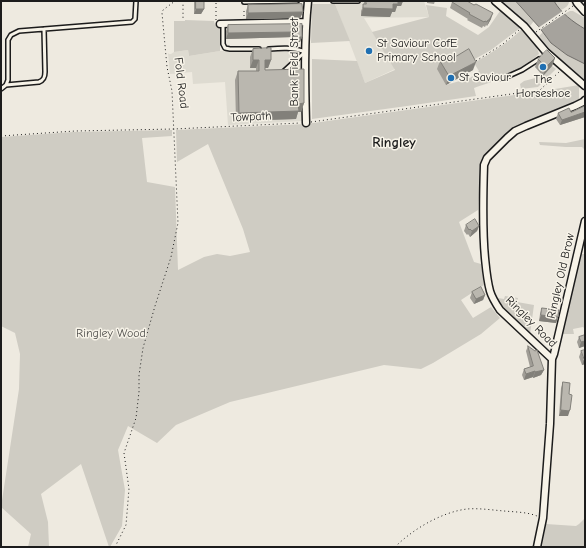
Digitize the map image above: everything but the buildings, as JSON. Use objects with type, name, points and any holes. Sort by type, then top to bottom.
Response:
[{"type":"street","name":"Bank Field Street","points":[[306,122],[305,22],[308,1]]},
{"type":"street","points":[[495,1],[524,26],[546,52],[585,86]]},
{"type":"street","points":[[576,2],[585,12]]},
{"type":"street","points":[[222,24],[305,22]]},
{"type":"street","name":"Ringley Road","points":[[537,547],[543,518],[550,424],[552,359],[500,310],[490,291],[483,240],[484,165],[487,158],[515,131],[575,106],[585,100]]},
{"type":"street","name":"Ringley Old Brow","points":[[552,359],[585,221]]},
{"type":"lane","points":[[1,89],[6,85],[9,76],[8,40],[12,34],[19,31],[132,22],[135,19],[136,1]]},
{"type":"lane","points":[[244,2],[297,1]]},
{"type":"lane","points":[[333,1],[358,1]]},
{"type":"lane","points":[[222,24],[222,44],[225,48],[260,49]]},
{"type":"lane","points":[[6,85],[39,82],[45,78],[44,29]]},
{"type":"lane","points":[[267,49],[290,48],[305,52],[283,72],[277,73]]},
{"type":"lane","points":[[502,80],[531,65],[546,52]]},
{"type":"path","name":"Fold Road","points":[[115,547],[126,525],[129,489],[124,453],[136,418],[140,392],[139,375],[143,348],[154,306],[171,257],[178,223],[172,91],[167,67],[162,13],[163,10],[175,1]]},
{"type":"path","points":[[182,1],[183,19]]},
{"type":"path","points":[[216,1],[215,24],[222,24]]},
{"type":"path","points":[[243,23],[244,2]]},
{"type":"path","points":[[539,29],[568,9]]},
{"type":"path","points":[[475,61],[503,44],[524,26]]},
{"type":"path","name":"Towpath","points":[[1,136],[75,131],[174,129],[306,122],[540,90],[563,68]]},
{"type":"path","points":[[395,547],[404,538],[436,518],[467,509],[530,513],[543,518]]},
{"type":"shaded area","name":"St Saviour CofE Primary School","points":[[359,1],[424,1],[429,17],[364,18],[395,69],[365,83],[335,4],[359,3]]},
{"type":"shaded area","points":[[516,1],[554,1],[568,17],[585,29],[585,64],[567,55],[551,43]]},
{"type":"shaded area","points":[[302,49],[303,121],[228,125],[225,82],[193,84],[192,72],[170,74],[168,53],[171,54],[174,52],[188,50],[189,56],[220,51]]},
{"type":"green space","points":[[502,1],[516,1],[534,21],[530,26]]},
{"type":"green space","points":[[554,1],[569,1],[569,3],[568,6],[561,10],[557,7]]},
{"type":"green space","points":[[312,4],[335,4],[350,41],[311,43]]},
{"type":"green space","points":[[426,5],[447,8],[446,16],[478,35],[489,27],[500,11],[520,28],[491,50],[473,60],[446,85],[470,78],[479,71],[474,63],[493,52],[522,29],[528,34],[539,54],[513,73],[474,88],[476,96],[312,119],[312,59],[357,61],[365,83],[395,70],[372,32],[429,17]]},
{"type":"green space","points":[[573,11],[585,18],[585,29],[574,23],[564,14]]},
{"type":"green space","points":[[174,21],[214,21],[215,25],[220,25],[220,51],[189,56],[188,50],[174,52]]},
{"type":"green space","points":[[543,32],[551,43],[567,55],[585,64],[585,81],[549,49],[539,36]]},
{"type":"green space","points":[[552,66],[556,69],[538,87],[521,89],[520,84],[524,81],[543,76]]},
{"type":"green space","name":"Ringley Wood","points":[[579,85],[579,100],[574,104],[525,122],[508,133],[485,155],[481,164],[478,210],[459,222],[474,262],[481,264],[484,285],[461,300],[473,318],[491,307],[500,318],[481,334],[421,369],[384,365],[230,402],[176,425],[157,443],[128,426],[118,450],[125,490],[122,526],[110,547],[81,464],[41,494],[48,522],[49,547],[28,547],[31,534],[1,507],[19,389],[20,354],[15,333],[1,326],[1,137],[73,132],[172,130],[172,136],[142,138],[147,182],[175,187],[178,270],[204,257],[217,254],[230,256],[250,252],[243,229],[208,144],[177,162],[176,130],[306,124]]},
{"type":"green space","points":[[585,139],[585,150],[582,147],[540,145],[539,142],[566,143]]},
{"type":"green space","points":[[580,254],[585,254],[585,329],[583,327],[573,329],[574,334],[562,334]]},
{"type":"green space","points":[[505,296],[518,298],[517,302],[534,305],[530,334],[512,318],[504,308],[498,298],[504,299]]},
{"type":"green space","points":[[585,518],[585,547],[542,547],[546,524],[576,526]]},
{"type":"pier","points":[[564,10],[566,13],[540,30],[538,28]]},
{"type":"place","name":"St Saviour CofE Primary School","points":[[369,51]]},
{"type":"place","name":"The Horseshoe","points":[[543,67]]},
{"type":"place","name":"St Saviour","points":[[451,78]]},
{"type":"district","name":"Ringley","points":[[394,143]]}]
